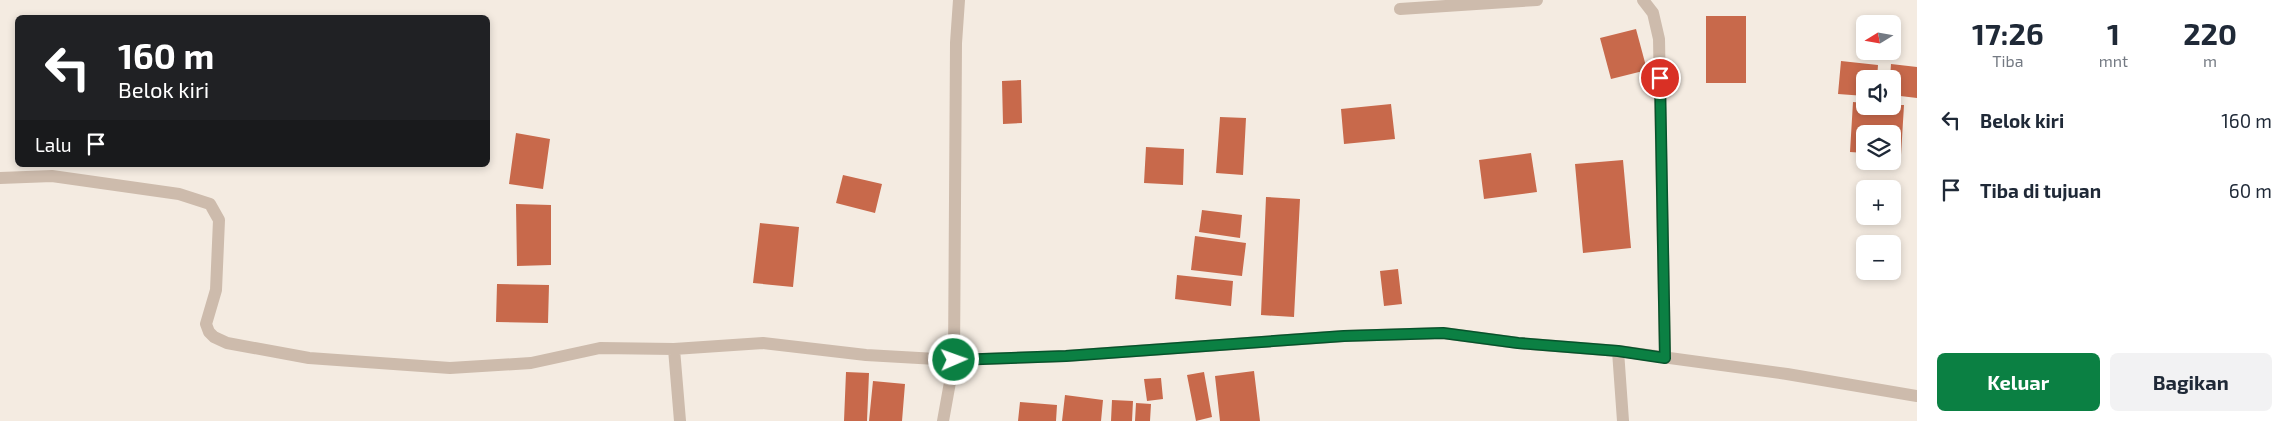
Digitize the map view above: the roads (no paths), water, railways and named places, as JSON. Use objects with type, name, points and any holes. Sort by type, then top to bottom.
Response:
[{"type":"street","points":[[943,421],[954,360],[956,43],[959,0]]},
{"type":"street","points":[[1400,9],[1537,0]]},
{"type":"street","points":[[1643,0],[1653,13],[1659,38],[1665,358]]},
{"type":"street","points":[[0,178],[52,176],[179,194],[210,204],[219,220],[216,290],[206,324],[214,337],[227,343],[309,358],[450,368],[531,363],[600,348],[674,349],[763,342],[866,355],[954,360],[1066,356],[1344,336],[1443,333],[1518,343],[1618,351],[1788,374],[1917,396]]},
{"type":"street","points":[[674,349],[680,421]]},
{"type":"street","points":[[1618,351],[1623,421]]}]
